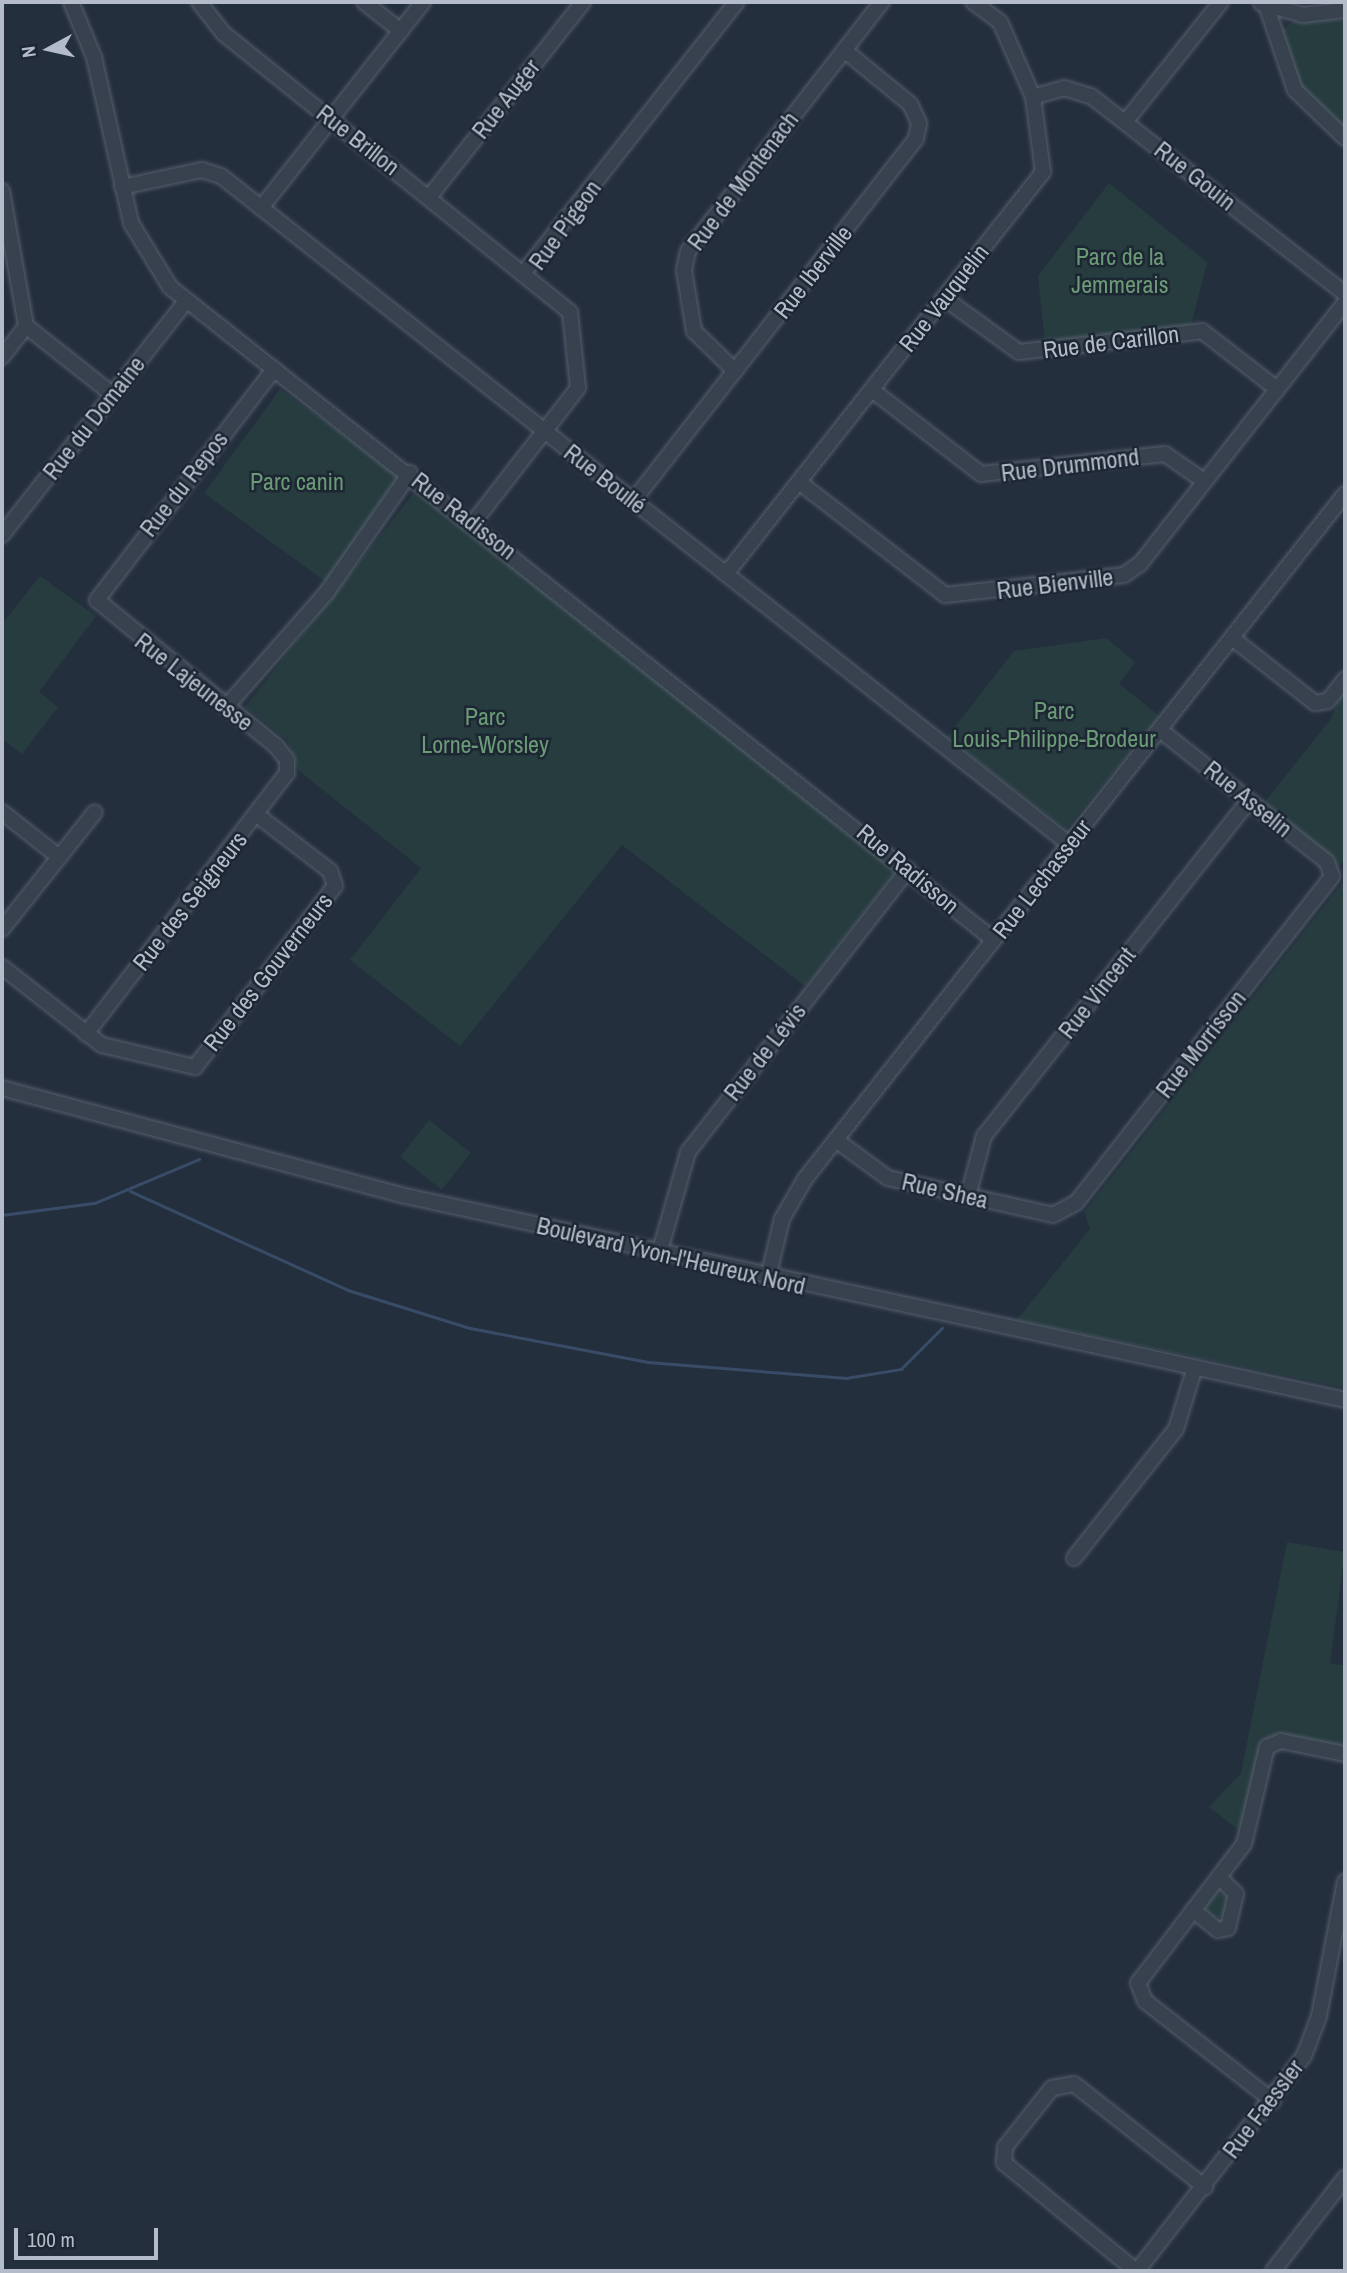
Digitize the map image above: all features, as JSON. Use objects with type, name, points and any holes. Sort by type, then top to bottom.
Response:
[{"type":"street","name":"Rue Radisson","points":[[71,2],[94,57],[122,187],[142,249],[186,301],[410,473],[994,940]]},
{"type":"street","name":"Rue Brillon","points":[[199,2],[215,27],[525,271]]},
{"type":"street","points":[[365,2],[401,31]]},
{"type":"street","points":[[261,208],[424,2]]},
{"type":"street","name":"Rue Auger","points":[[430,196],[583,2]]},
{"type":"street","name":"Rue Pigeon","points":[[473,523],[576,391],[579,374],[570,312],[525,271],[737,2]]},
{"type":"street","name":"Rue de Montenach","points":[[735,371],[694,331],[688,251],[882,2]]},
{"type":"street","name":"Rue Vauquelin","points":[[726,574],[1043,172],[1033,97],[1000,22],[973,2]]},
{"type":"street","points":[[1126,121],[1221,2]]},
{"type":"street","points":[[1263,3],[1303,15],[1345,10]]},
{"type":"street","points":[[1263,3],[1295,90],[1345,138]]},
{"type":"street","name":"Rue Iberville","points":[[633,500],[917,135],[910,104],[844,50]]},
{"type":"street","name":"Rue Gouin","points":[[1033,97],[1078,90],[1126,121],[1345,294]]},
{"type":"street","name":"Rue Boullé","points":[[122,187],[206,170],[261,208],[1069,844]]},
{"type":"street","points":[[2,191],[26,326],[112,394]]},
{"type":"street","name":"Rue de Carillon","points":[[944,298],[1018,352],[1202,331],[1277,389]]},
{"type":"street","name":"Rue du Domaine","points":[[2,535],[186,301]]},
{"type":"street","name":"Rue Bienville","points":[[799,482],[936,590],[955,596],[1128,574],[1345,303]]},
{"type":"street","points":[[2,357],[26,326]]},
{"type":"street","name":"Rue du Repos","points":[[97,600],[274,369]]},
{"type":"street","name":"Rue Drummond","points":[[872,390],[981,474],[1164,454],[1204,481]]},
{"type":"street","points":[[226,707],[327,592],[410,473]]},
{"type":"street","name":"Rue Lechasseur","points":[[768,1278],[789,1203],[1345,495]]},
{"type":"street","name":"Rue Lajeunesse","points":[[97,600],[280,750],[288,766]]},
{"type":"street","points":[[1231,638],[1315,703],[1328,701],[1345,679]]},
{"type":"street","name":"Rue Asselin","points":[[1160,730],[1332,871]]},
{"type":"street","name":"Rue des Seigneurs","points":[[86,1034],[257,815],[288,766]]},
{"type":"street","name":"Rue Vincent","points":[[968,1196],[984,1136],[1249,801]]},
{"type":"street","points":[[2,812],[59,857]]},
{"type":"street","points":[[2,929],[95,812]]},
{"type":"street","name":"Rue des Gouverneurs","points":[[2,967],[104,1046],[192,1068],[333,892],[332,873],[257,815]]},
{"type":"street","name":"Rue de Lévis","points":[[659,1254],[688,1152],[908,869]]},
{"type":"street","name":"Rue Morrisson","points":[[1065,1213],[1332,871]]},
{"type":"street","name":"Boulevard Yvon-l'Heureux Nord","points":[[2,1088],[297,1171],[768,1278],[1345,1400]]},
{"type":"street","name":"Rue Shea","points":[[836,1140],[885,1177],[968,1196],[1065,1213]]},
{"type":"street","points":[[1074,1559],[1176,1429],[1194,1370]]},
{"type":"street","points":[[1273,2101],[1140,1993],[1142,1974],[1220,1878],[1246,1840],[1267,1747],[1281,1741],[1345,1754]]},
{"type":"street","points":[[1193,1910],[1219,1930],[1228,1928],[1236,1894],[1220,1878]]},
{"type":"street","name":"Rue Faessler","points":[[1137,2271],[1273,2101],[1316,2026],[1345,1881]]},
{"type":"street","points":[[1137,2271],[1004,2163],[1005,2147],[1052,2088],[1074,2084],[1205,2187]]},
{"type":"street","points":[[1273,2271],[1345,2178]]},
{"type":"green space","points":[[1345,19],[1345,128],[1300,85],[1281,31],[1292,22]]},
{"type":"green space","name":"Parc de la Jemmerais","points":[[1109,183],[1207,262],[1191,325],[1045,343],[1038,276]]},
{"type":"green space","name":"Parc canin","points":[[280,389],[401,477],[326,582],[204,493]]},
{"type":"green space","name":"Parc Lorne-Worsley","points":[[416,490],[896,870],[805,986],[622,845],[460,1046],[350,960],[421,868],[299,771],[287,740],[245,707]]},
{"type":"green space","points":[[40,576],[96,616],[39,692],[58,707],[22,754],[2,739],[2,624]]},
{"type":"green space","name":"Parc Louis-Philippe-Brodeur","points":[[1106,638],[1135,662],[1119,684],[1160,716],[1066,829],[947,737],[1014,651]]},
{"type":"green space","points":[[1345,689],[1345,859],[1339,867],[1264,803],[1330,720]]},
{"type":"green space","points":[[1345,870],[1345,1388],[1017,1320],[1090,1229],[1084,1212],[1343,882]]},
{"type":"green space","points":[[429,1120],[471,1153],[442,1190],[400,1157]]},
{"type":"green space","points":[[1287,1542],[1345,1552],[1330,1663],[1345,1666],[1345,1746],[1284,1735],[1263,1743],[1241,1832],[1209,1807],[1241,1773]]},
{"type":"green space","points":[[1218,1893],[1229,1900],[1230,1905],[1223,1916],[1218,1917],[1207,1910],[1206,1905],[1213,1894]]},
{"type":"waterway","points":[[2,1215],[95,1203],[199,1159]]},
{"type":"waterway","points":[[130,1191],[348,1290],[470,1328],[648,1362],[846,1378],[901,1369],[942,1328]]}]
